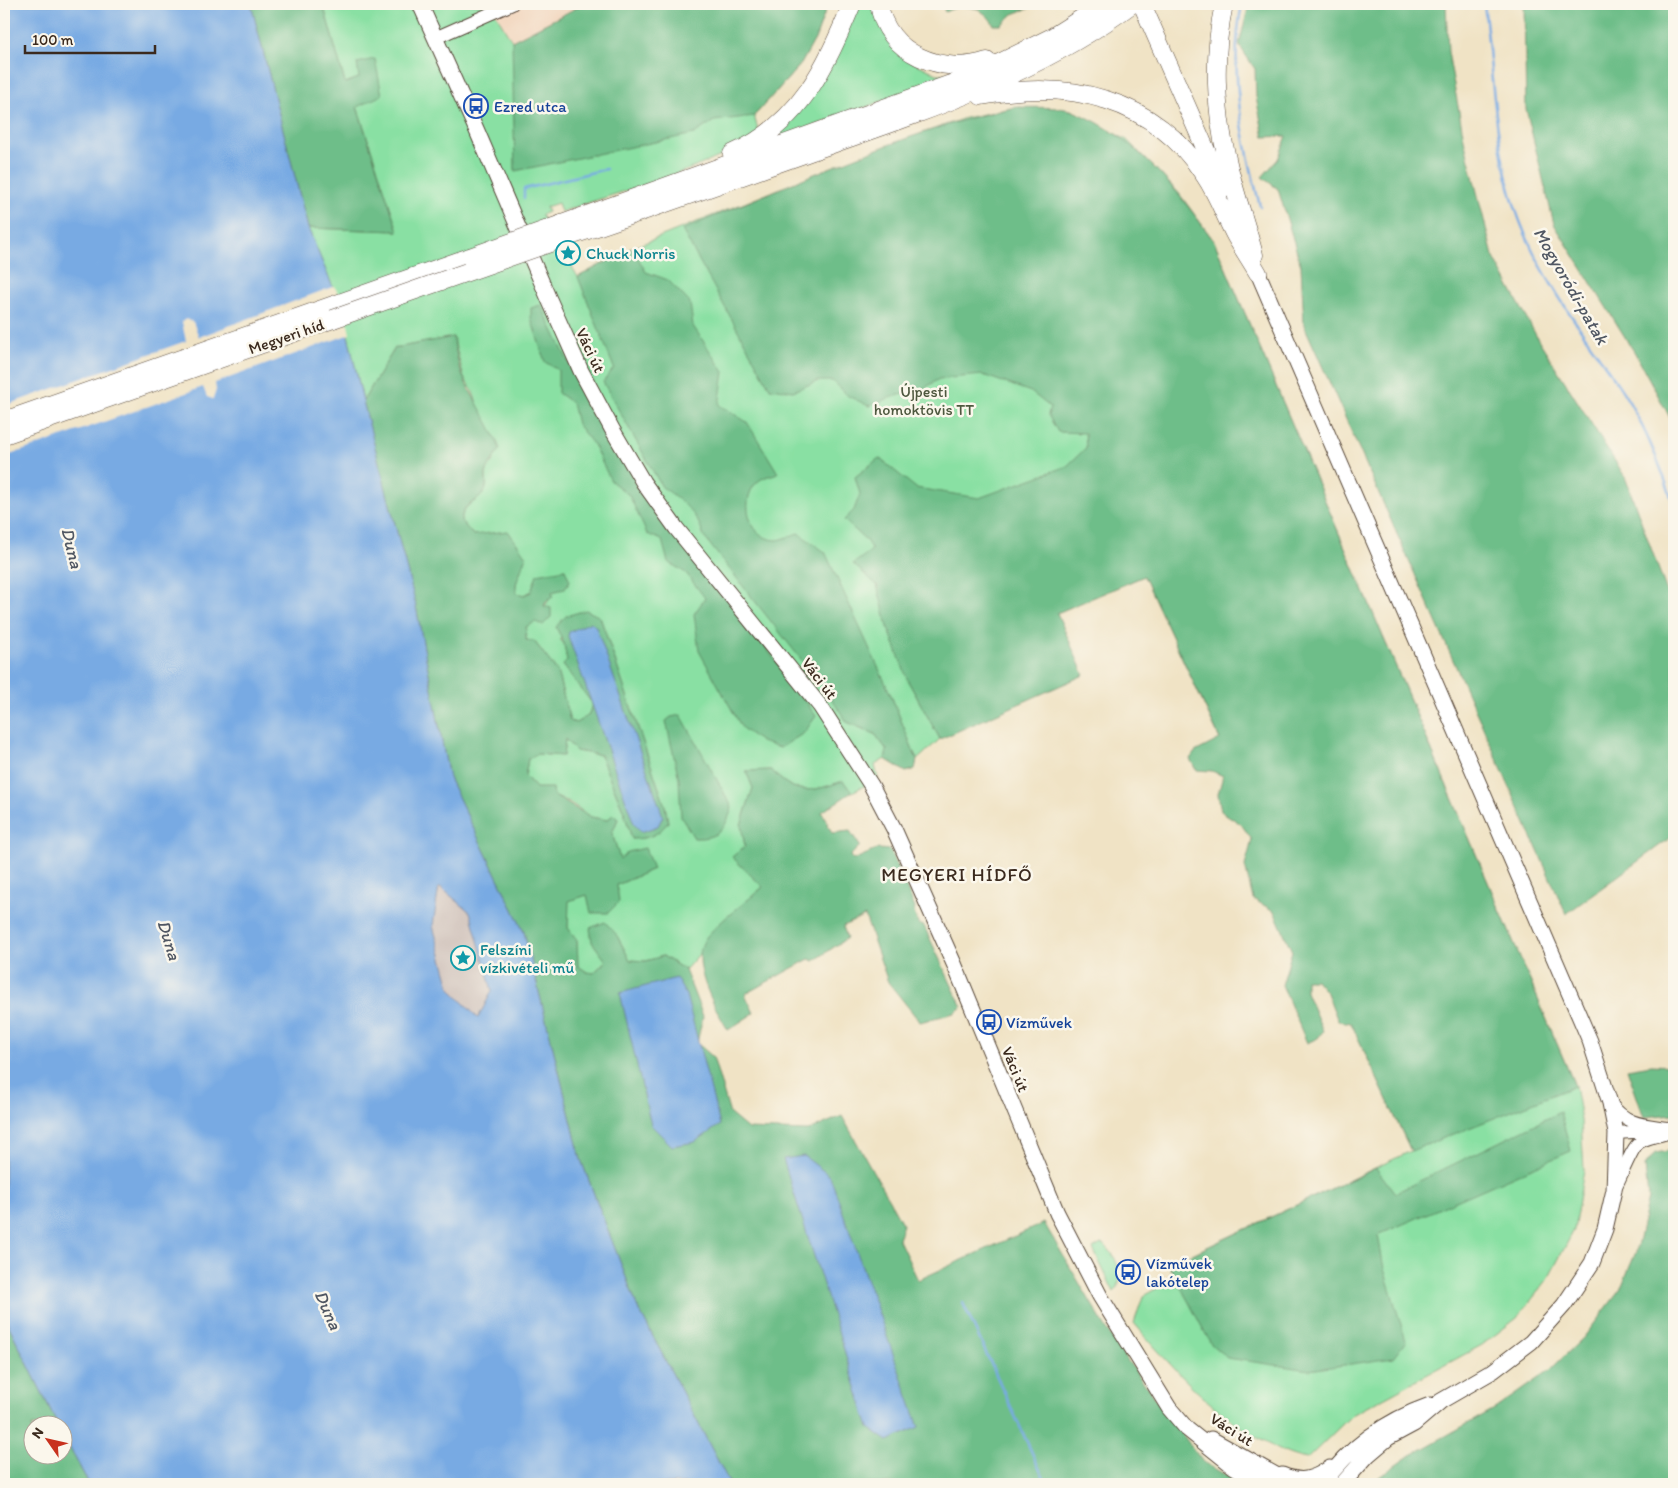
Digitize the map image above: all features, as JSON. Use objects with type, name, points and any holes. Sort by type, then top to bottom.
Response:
[{"type":"highway","points":[[686,180],[702,168],[737,152],[762,137],[787,116],[818,78],[852,4]]},
{"type":"highway","points":[[879,4],[885,22],[897,40],[929,62],[943,66],[970,66],[1006,54],[1021,52]]},
{"type":"highway","points":[[565,230],[686,180],[922,97],[973,76],[1052,37],[1104,4]]},
{"type":"highway","points":[[565,230],[905,118],[974,92],[1033,65],[1083,38],[1132,4]]},
{"type":"highway","points":[[1142,4],[1258,273]]},
{"type":"highway","points":[[1224,4],[1217,61],[1222,135],[1258,273]]},
{"type":"highway","points":[[905,118],[934,113],[981,96],[1036,88],[1099,97],[1128,108],[1171,137],[1199,168],[1217,196],[1236,236],[1258,273]]},
{"type":"highway","name":"Megyeri híd","points":[[4,421],[565,230]]},
{"type":"highway","name":"Megyeri híd","points":[[4,435],[565,230]]},
{"type":"main road","name":"Váci út","points":[[420,4],[574,355],[612,429],[643,482],[676,528],[772,644],[820,706],[871,786],[894,829],[955,966],[1057,1213],[1100,1296],[1128,1343],[1161,1392],[1192,1424],[1212,1440],[1240,1457],[1265,1480],[1292,1484]]},
{"type":"main road","points":[[1258,273],[1590,1042],[1610,1103],[1616,1133],[1614,1190],[1604,1229],[1592,1263],[1564,1305],[1531,1342],[1511,1358],[1441,1402],[1368,1455],[1342,1484]]},
{"type":"main road","points":[[1323,1484],[1338,1463],[1364,1439],[1407,1413],[1441,1402]]},
{"type":"main road","points":[[1265,1480],[1310,1479],[1338,1463]]},
{"type":"street","points":[[435,38],[512,4]]},
{"type":"street","points":[[1610,1103],[1618,1114],[1637,1125],[1674,1130]]},
{"type":"street","points":[[1616,1133],[1674,1130]]},
{"type":"street","points":[[1614,1190],[1624,1173],[1633,1150],[1640,1142],[1674,1130]]},
{"type":"shaded area","points":[[490,4],[584,4],[512,41]]},
{"type":"shaded area","name":"Felszíni vízkivételi mű","points":[[439,886],[470,912],[492,991],[478,1018],[451,990],[433,926]]},
{"type":"green space","points":[[251,4],[323,4],[345,83],[359,78],[357,63],[375,59],[382,95],[357,107],[398,231],[308,228]]},
{"type":"green space","name":"Újpesti homoktövis TT","points":[[323,4],[490,4],[512,41],[584,4],[828,4],[815,39],[801,64],[754,116],[760,136],[737,149],[688,170],[637,187],[561,212],[558,203],[546,207],[548,212],[541,215],[578,277],[632,248],[889,145],[965,118],[1016,107],[1071,110],[1127,140],[1178,192],[1214,241],[1575,1086],[1581,1120],[1584,1170],[1574,1230],[1548,1279],[1517,1318],[1482,1345],[1352,1415],[1307,1459],[1289,1454],[1261,1440],[1208,1402],[1177,1372],[1134,1323],[1143,1296],[1174,1279],[1169,1265],[1411,1151],[1144,576],[1056,613],[908,681],[940,739],[917,760],[890,693],[847,722],[875,734],[887,750],[885,759],[875,765],[878,779],[852,792],[843,781],[822,788],[804,790],[788,785],[771,770],[746,771],[753,788],[741,825],[745,846],[763,887],[707,936],[701,952],[685,970],[663,956],[646,961],[630,960],[616,934],[592,942],[606,960],[594,973],[587,972],[578,966],[577,940],[568,928],[568,901],[617,885],[653,869],[620,860],[612,833],[618,819],[613,815],[607,820],[591,817],[572,804],[536,788],[525,776],[528,759],[537,754],[563,756],[565,739],[576,751],[600,755],[624,812],[632,839],[668,822],[665,806],[600,617],[560,639],[564,644],[567,661],[563,665],[592,703],[589,715],[576,723],[570,721],[557,671],[534,641],[526,640],[526,627],[542,610],[565,569],[554,574],[524,595],[516,593],[516,584],[526,556],[486,534],[473,535],[461,521],[464,510],[480,498],[485,491],[486,474],[494,460],[481,413],[472,390],[464,378],[453,337],[395,348],[363,401],[342,309],[308,228],[398,231],[357,106],[359,78],[345,83]]},
{"type":"green space","points":[[584,4],[828,4],[815,39],[801,64],[754,116],[714,121],[694,134],[515,171],[512,41]]},
{"type":"green space","points":[[861,4],[873,4],[911,61],[937,74],[954,75],[770,142]]},
{"type":"green space","points":[[942,4],[1040,4],[1013,14],[1001,25],[994,25],[979,10],[959,7],[945,12]]},
{"type":"green space","points":[[1249,4],[1446,4],[1448,52],[1465,144],[1493,256],[1538,339],[1625,477],[1674,611],[1674,835],[1566,914],[1304,325],[1301,266],[1278,189],[1262,177],[1278,159],[1287,136],[1264,137],[1256,97],[1255,69],[1239,45]]},
{"type":"green space","points":[[1524,4],[1674,4],[1674,425],[1635,353],[1554,224],[1526,109]]},
{"type":"green space","name":"Újpesti homoktövis TT","points":[[1016,107],[1067,109],[1096,122],[1116,134],[1135,149],[1169,183],[1214,241],[1575,1086],[1411,1151],[1351,1023],[1338,1021],[1327,993],[1316,980],[1306,980],[1306,992],[1323,1031],[1318,1038],[1307,1043],[1282,985],[1292,951],[1274,911],[1253,899],[1245,866],[1252,840],[1241,824],[1221,811],[1218,794],[1223,776],[1212,771],[1196,770],[1190,759],[1195,752],[1220,739],[1144,576],[1057,613],[1084,675],[940,739],[908,681],[888,627],[877,585],[853,564],[872,550],[866,540],[844,520],[854,510],[860,494],[855,477],[879,458],[916,488],[979,498],[1067,466],[1086,448],[1085,433],[1058,432],[1048,415],[1050,407],[1031,392],[983,375],[939,379],[923,389],[892,397],[869,406],[848,396],[833,381],[818,381],[793,391],[770,388],[682,230],[888,145],[930,130]]},
{"type":"green space","points":[[632,248],[646,272],[668,280],[690,303],[693,326],[724,372],[719,405],[747,422],[778,473],[762,479],[753,487],[748,505],[752,525],[766,538],[776,540],[798,533],[825,552],[890,693],[917,760],[915,769],[906,772],[885,759],[887,750],[875,734],[847,722],[827,692],[704,537],[693,514],[682,502],[662,487],[603,382],[614,368],[578,277]]},
{"type":"green space","points":[[541,305],[574,374],[607,432],[816,716],[804,733],[780,748],[761,742],[742,728],[699,651],[694,614],[705,598],[686,573],[668,562],[662,540],[647,534],[629,495],[611,481],[593,444],[577,424],[572,403],[558,393],[558,370],[545,362],[531,318],[531,308]]},
{"type":"green space","points":[[453,337],[464,379],[500,449],[487,470],[484,492],[466,507],[461,521],[473,535],[508,531],[526,556],[516,584],[516,593],[524,595],[531,592],[537,574],[565,569],[570,581],[564,589],[552,592],[553,597],[546,601],[544,606],[551,608],[551,617],[543,625],[535,622],[526,627],[526,640],[534,641],[557,671],[570,721],[576,723],[589,715],[592,703],[563,665],[567,661],[564,644],[556,627],[566,616],[586,610],[600,617],[665,806],[668,822],[661,830],[653,835],[632,839],[624,812],[600,755],[576,751],[565,739],[563,756],[537,754],[528,759],[525,776],[536,788],[553,788],[554,796],[591,817],[607,820],[613,815],[618,819],[612,833],[620,859],[628,852],[645,848],[653,869],[617,885],[619,902],[608,913],[591,913],[587,895],[569,901],[568,928],[577,940],[578,966],[587,972],[594,973],[606,961],[592,942],[590,928],[605,922],[616,934],[630,960],[646,961],[663,956],[685,970],[703,1016],[697,1043],[713,1057],[730,1114],[748,1129],[808,1131],[842,1116],[903,1225],[898,1238],[918,1280],[1044,1223],[1116,1345],[1203,1462],[1241,1484],[730,1484],[637,1306],[581,1160],[524,932],[449,778],[415,601],[363,401],[395,348]]},
{"type":"green space","points":[[681,715],[732,807],[724,827],[709,837],[694,838],[681,816],[679,779],[666,721],[671,717]]},
{"type":"green space","points":[[771,770],[788,785],[796,788],[804,790],[822,788],[843,781],[852,792],[822,812],[832,833],[850,831],[860,846],[850,856],[853,860],[878,849],[890,850],[915,908],[914,912],[918,924],[924,926],[962,1007],[954,1013],[920,1022],[888,982],[865,916],[843,926],[847,938],[814,961],[809,959],[745,994],[754,1013],[728,1030],[710,997],[701,970],[700,957],[702,945],[714,928],[763,887],[732,857],[745,846],[741,825],[753,788],[746,771]]},
{"type":"green space","points":[[1651,1065],[1674,1066],[1674,1114],[1644,1117],[1627,1069]]},
{"type":"green space","points":[[1560,1112],[1571,1151],[1378,1235],[1384,1269],[1406,1341],[1393,1358],[1309,1370],[1227,1358],[1211,1344],[1169,1265],[1376,1168],[1395,1193]]},
{"type":"green space","points":[[1674,1150],[1674,1484],[1369,1484],[1406,1458],[1496,1408],[1550,1370],[1584,1337],[1620,1290],[1636,1252],[1648,1198],[1645,1166],[1655,1153]]},
{"type":"green space","points":[[1101,1244],[1111,1252],[1118,1266],[1119,1281],[1118,1287],[1114,1292],[1093,1249]]},
{"type":"green space","points":[[4,1316],[54,1416],[22,1416],[22,1466],[72,1466],[72,1452],[89,1484],[4,1484]]},
{"type":"water","name":"Duna","points":[[4,4],[251,4],[308,228],[342,309],[363,401],[415,601],[449,778],[524,932],[581,1160],[637,1306],[730,1484],[89,1484],[72,1452],[72,1416],[54,1416],[4,1316]],"holes":[[[439,886],[470,912],[492,991],[478,1018],[451,990],[433,926]]]},
{"type":"water","points":[[591,622],[596,627],[663,816],[658,826],[641,832],[634,824],[568,636],[569,632]]},
{"type":"water","points":[[676,978],[686,995],[720,1125],[695,1142],[672,1146],[651,1125],[620,993]]},
{"type":"water","points":[[804,1156],[830,1176],[919,1427],[888,1441],[869,1428],[783,1159]]},
{"type":"pier","points":[[335,286],[344,308],[350,334],[215,383],[216,390],[213,399],[207,397],[203,387],[4,457],[4,406],[186,341],[182,322],[186,319],[193,322],[199,337]]},
{"type":"waterway","points":[[1242,4],[1238,29],[1237,55],[1239,106],[1260,206]]},
{"type":"waterway","name":"Mogyoródi-patak","points":[[1484,4],[1497,123],[1508,182],[1516,210],[1527,238],[1548,279],[1639,419],[1658,462],[1674,506]]},
{"type":"waterway","points":[[524,198],[524,189],[606,169]]},
{"type":"waterway","points":[[963,1303],[1045,1481]]},
{"type":"place","name":"Ezred utca","points":[[476,106]]},
{"type":"place","name":"Chuck Norris","points":[[568,253]]},
{"type":"place","name":"Felszíni vízkivételi mű","points":[[463,958]]},
{"type":"place","name":"Vízművek","points":[[989,1022]]},
{"type":"place","name":"Vízművek lakótelep","points":[[1128,1272]]},
{"type":"district","name":"MEGYERI HÍDFŐ","points":[[957,874]]}]
